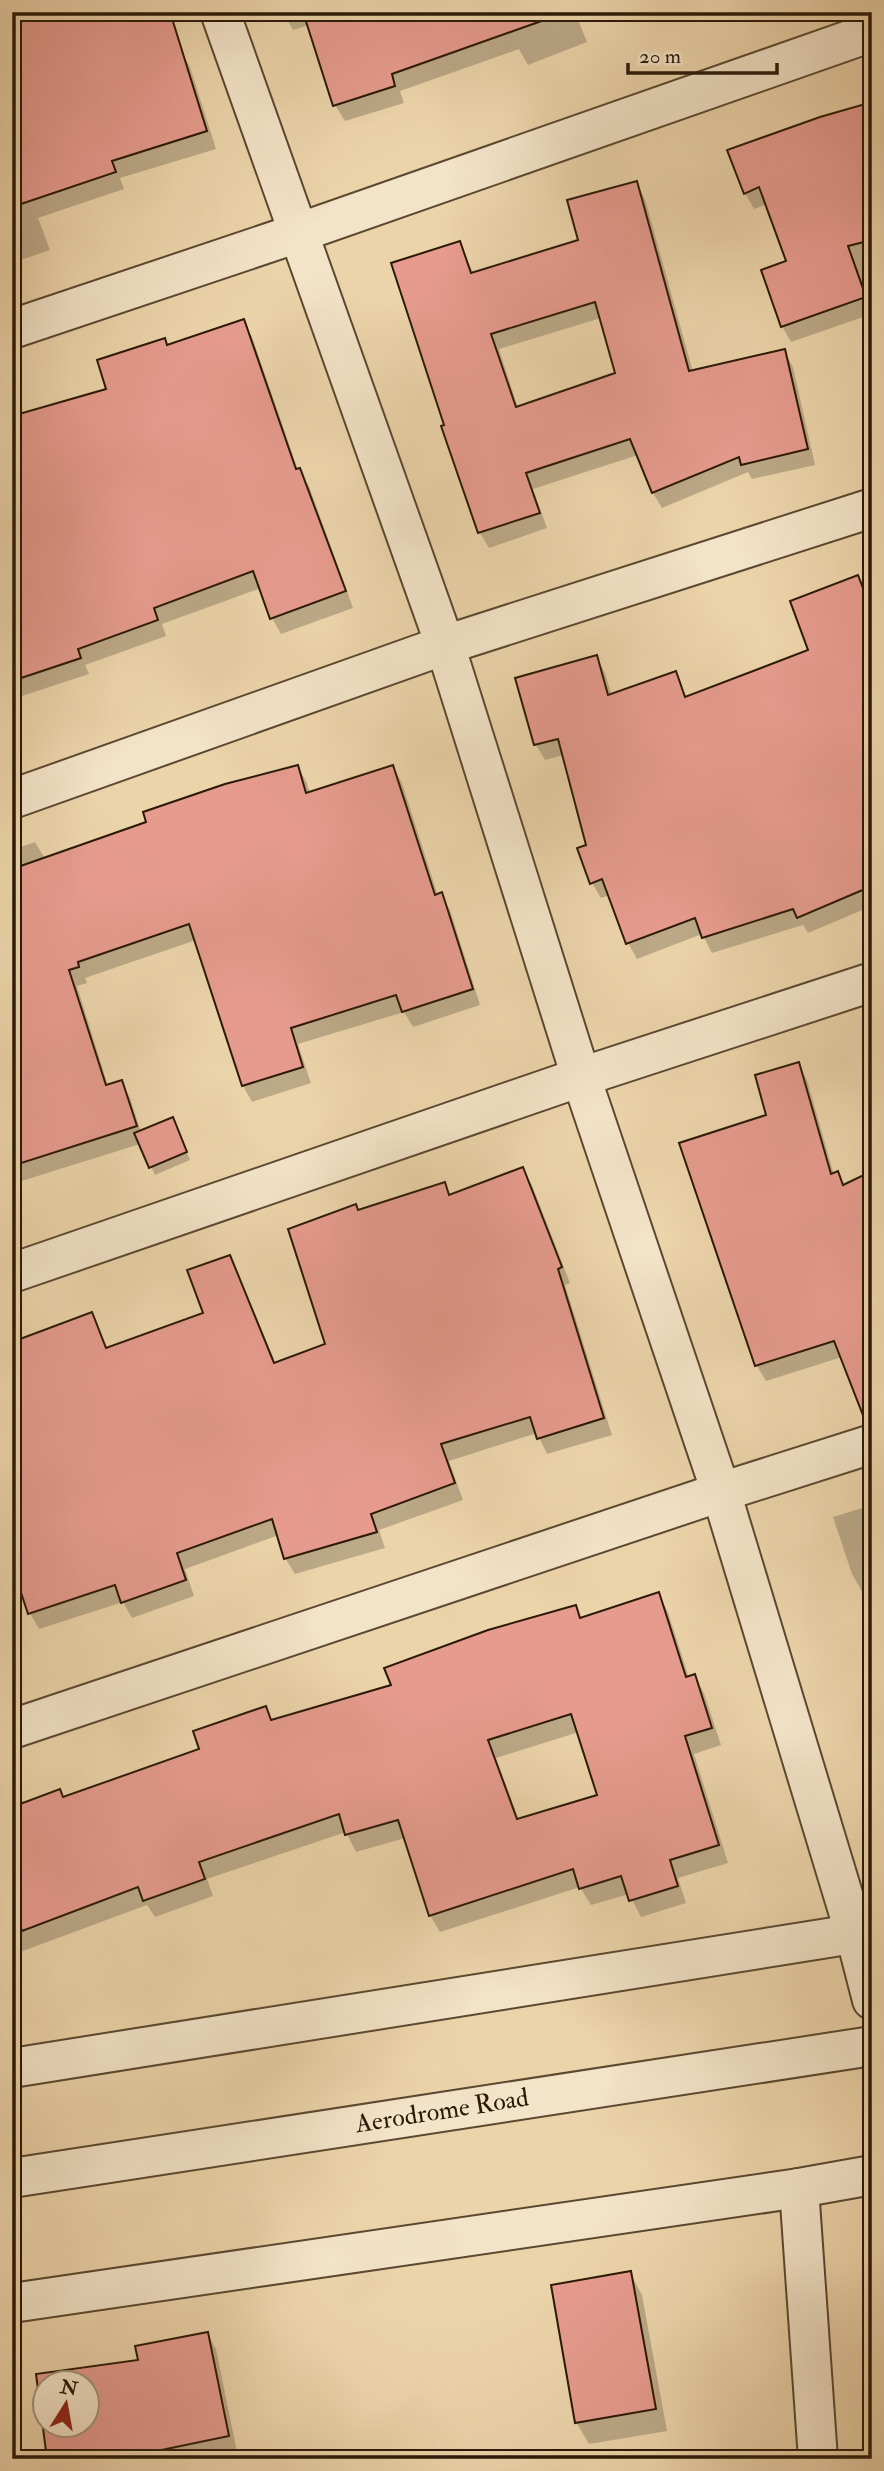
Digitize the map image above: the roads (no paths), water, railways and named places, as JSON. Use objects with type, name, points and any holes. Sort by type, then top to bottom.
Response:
[{"type":"street","points":[[220,12],[445,645],[581,1077],[722,1492],[863,1933],[872,2000]]},
{"type":"street","points":[[12,329],[298,233],[872,32]]},
{"type":"street","points":[[12,799],[445,645],[872,508]]},
{"type":"street","points":[[12,1273],[581,1077],[872,982]]},
{"type":"street","points":[[12,1729],[872,1444]]},
{"type":"street","points":[[12,2068],[863,1933]]},
{"type":"street","name":"Aerodrome Road","points":[[12,2178],[872,2046]]},
{"type":"street","points":[[12,2303],[799,2189],[872,2175]]},
{"type":"street","points":[[799,2189],[818,2459]]}]
